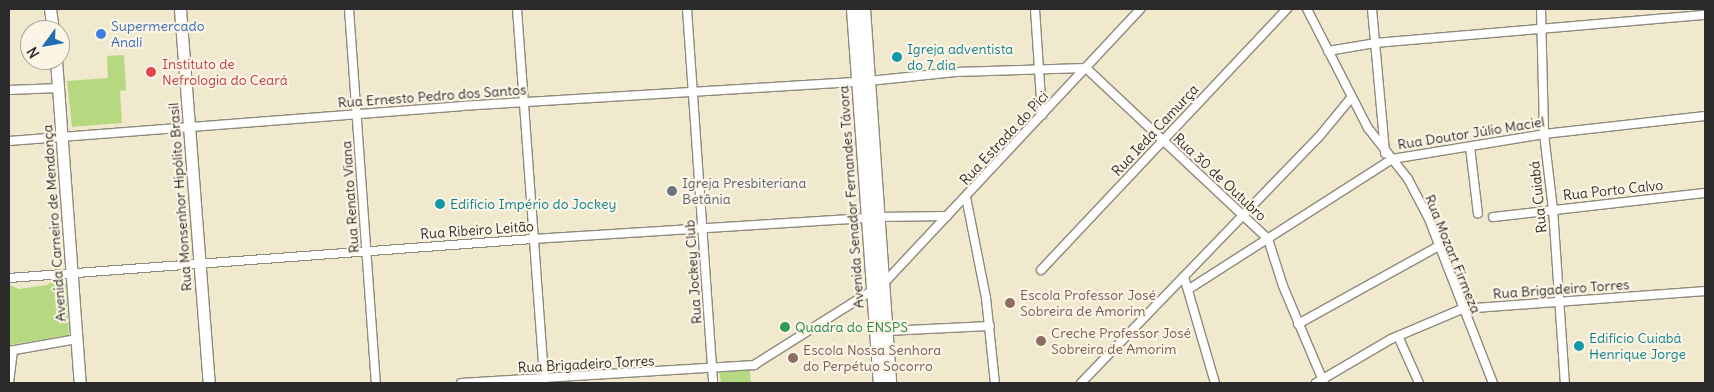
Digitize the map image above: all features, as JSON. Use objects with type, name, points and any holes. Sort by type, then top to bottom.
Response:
[{"type":"main road","name":"Rua Monsenhor Hipólito Brasil","points":[[180,9],[209,383]]},
{"type":"main road","name":"Avenida Senador Fernandes Távora","points":[[853,9],[863,81],[878,286],[880,383]]},
{"type":"main road","name":"Avenida Senador Fernandes Távora","points":[[863,81],[864,9]]},
{"type":"main road","name":"Avenida Carneiro de Mendonça","points":[[57,70],[80,383]]},
{"type":"main road","name":"Avenida Senador Fernandes Távora","points":[[878,286],[886,331],[890,383]]},
{"type":"street","name":"Rua Renato Viana","points":[[349,9],[376,383]]},
{"type":"street","points":[[517,9],[544,381]]},
{"type":"street","name":"Rua Jockey Club","points":[[687,9],[713,383]]},
{"type":"street","points":[[1035,9],[1042,115]]},
{"type":"street","name":"Rua Estrada do Pici","points":[[712,369],[754,365],[878,286],[966,197],[1140,9]]},
{"type":"street","name":"Rua Ieda Camurça","points":[[1041,270],[1287,9]]},
{"type":"street","name":"Rua Mozart Firmeza","points":[[1307,9],[1351,98],[1385,153],[1408,179],[1439,246],[1462,309],[1493,383]]},
{"type":"street","points":[[1372,9],[1385,153]]},
{"type":"street","name":"Rua Cuiabá","points":[[1541,9],[1543,28],[1544,134],[1553,210],[1564,383]]},
{"type":"street","points":[[1328,51],[1376,43],[1705,15]]},
{"type":"street","name":"Rua Ernesto Pedro dos Santos","points":[[9,141],[63,139],[190,126],[523,102],[692,93],[1038,68],[1086,68]]},
{"type":"street","name":"Rua 30 de Outubro","points":[[1086,68],[1243,212],[1268,239],[1321,382]]},
{"type":"street","points":[[9,90],[59,88]]},
{"type":"street","points":[[1081,383],[1184,277],[1243,212],[1318,138],[1351,98]]},
{"type":"street","name":"Rua Doutor Júlio Maciel","points":[[1189,289],[1392,159],[1544,134],[1705,116]]},
{"type":"street","points":[[1470,147],[1478,214]]},
{"type":"street","name":"Rua Porto Calvo","points":[[1493,217],[1705,193]]},
{"type":"street","points":[[966,197],[990,326],[995,383]]},
{"type":"street","name":"Rua Ribeiro Leitão","points":[[9,278],[533,239],[873,218],[947,216]]},
{"type":"street","points":[[1298,324],[1439,246]]},
{"type":"street","points":[[1184,277],[1215,383]]},
{"type":"street","name":"Rua Brigadeiro Torres","points":[[1321,382],[1398,336],[1462,309],[1705,291]]},
{"type":"street","points":[[886,331],[990,326]]},
{"type":"street","points":[[1398,336],[1419,383]]},
{"type":"street","points":[[9,383],[11,350],[77,339]]},
{"type":"street","name":"Rua Brigadeiro Torres","points":[[462,383],[544,381],[712,369]]},
{"type":"green space","points":[[124,55],[126,90],[120,91],[122,123],[72,127],[67,81],[108,78],[107,56]]},
{"type":"green space","points":[[53,280],[66,284],[69,335],[9,345],[9,285],[19,289],[47,285]]},
{"type":"green space","points":[[749,365],[751,383],[721,383],[719,369]]},
{"type":"place","name":"Supermercado Analí","points":[[101,34]]},
{"type":"place","name":"Igreja adventista do 7 dia","points":[[897,57]]},
{"type":"place","name":"Instituto de Nefrologia do Ceará","points":[[151,72]]},
{"type":"place","name":"Igreja Presbiteriana Betânia","points":[[672,191]]},
{"type":"place","name":"Edifício Império do Jockey","points":[[440,204]]},
{"type":"place","name":"Escola Professor José Sobreira de Amorim","points":[[1010,303]]},
{"type":"place","name":"Quadra do ENSPS","points":[[785,327]]},
{"type":"place","name":"Creche Professor José Sobreira de Amorim","points":[[1041,341]]},
{"type":"place","name":"Edifício Cuiabá Henrique Jorge","points":[[1579,346]]},
{"type":"place","name":"Escola Nossa Senhora do Perpétuo Socorro","points":[[793,358]]}]
